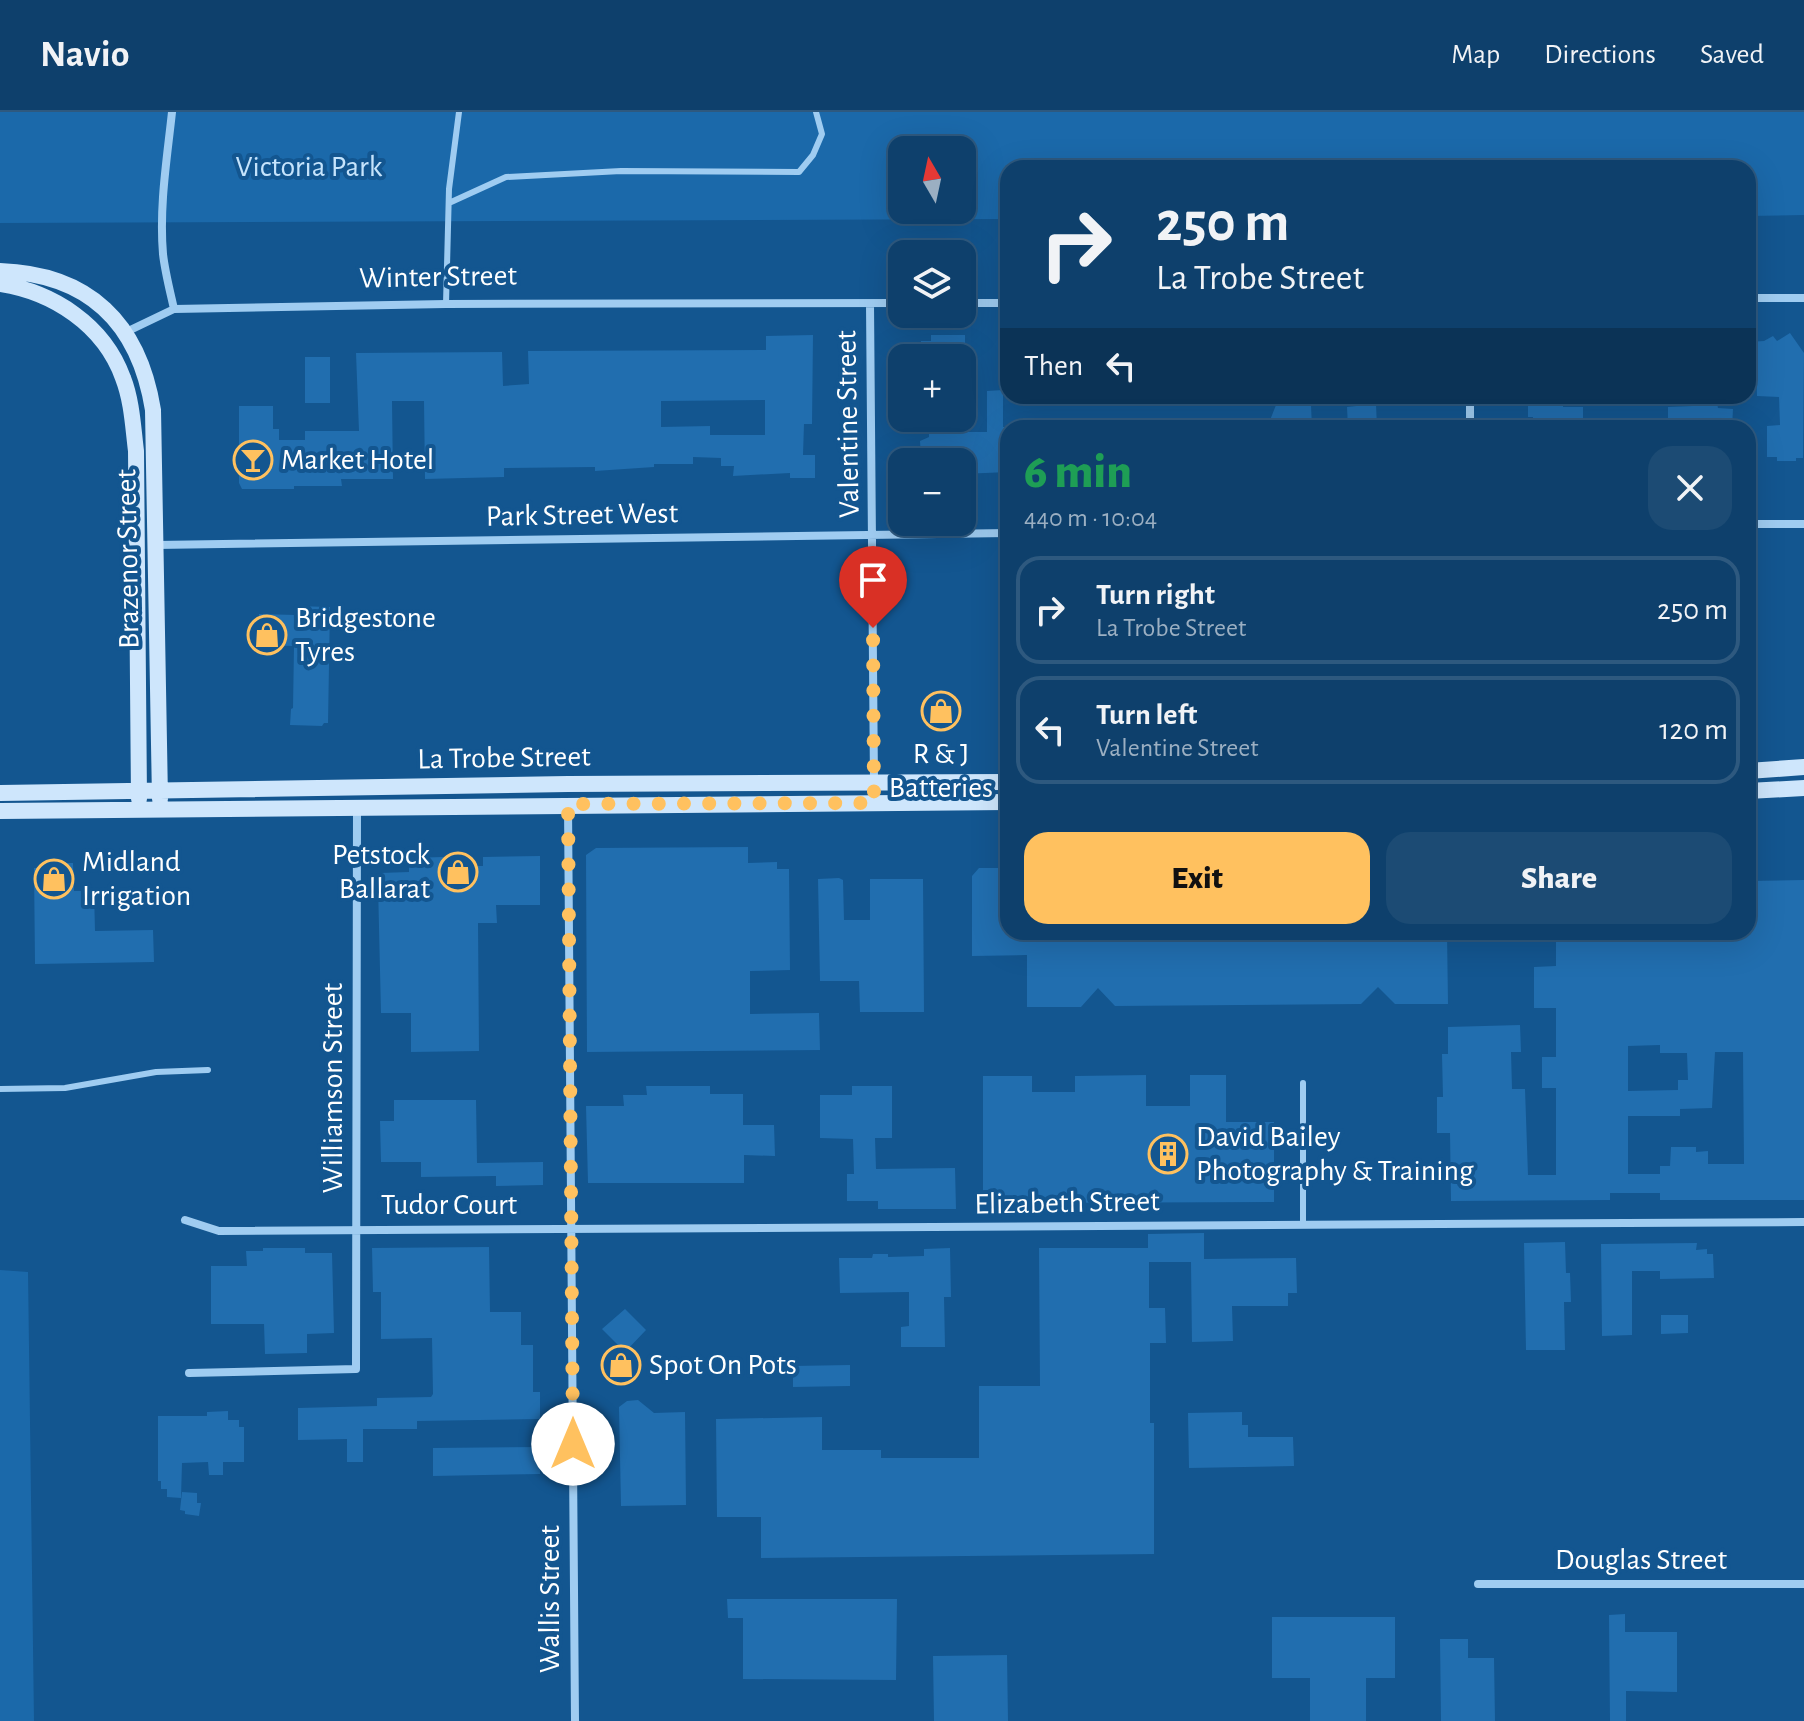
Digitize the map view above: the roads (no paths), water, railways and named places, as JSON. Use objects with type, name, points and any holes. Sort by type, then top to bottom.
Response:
[{"type":"main road","points":[[0,271],[23,272],[63,282],[100,304],[126,332],[107,348],[87,325],[54,301],[34,292],[0,284]]},
{"type":"main road","name":"Brazenor Street","points":[[126,332],[142,363],[153,410],[159,809]]},
{"type":"main road","name":"Brazenor Street","points":[[107,348],[123,376],[133,423],[139,809]]},
{"type":"main road","points":[[137,546],[156,545]]},
{"type":"main road","points":[[1756,770],[1804,767]]},
{"type":"main road","name":"La Trobe Street","points":[[0,793],[568,784],[1000,782]]},
{"type":"main road","points":[[568,784],[568,804]]},
{"type":"main road","points":[[874,784],[874,803]]},
{"type":"main road","points":[[357,788],[357,808]]},
{"type":"main road","points":[[1756,791],[1804,788]]},
{"type":"main road","name":"La Trobe Street","points":[[0,811],[1000,802]]},
{"type":"street","points":[[172,112],[162,202],[162,232],[174,309]]},
{"type":"street","points":[[1756,298],[1804,298]]},
{"type":"street","name":"Winter Street","points":[[126,332],[174,309],[446,304],[888,303]]},
{"type":"street","points":[[976,303],[1000,303]]},
{"type":"street","name":"Valentine Street","points":[[870,304],[874,784]]},
{"type":"street","points":[[1756,524],[1804,524]]},
{"type":"street","name":"Park Street West","points":[[156,545],[1000,533]]},
{"type":"street","name":"Wallis Street","points":[[568,804],[575,1721]]},
{"type":"street","name":"Williamson Street","points":[[189,1373],[356,1369],[357,808]]},
{"type":"street","name":"Tudor Court","points":[[185,1220],[219,1231],[571,1229]]},
{"type":"street","name":"Elizabeth Street","points":[[571,1229],[1804,1222]]},
{"type":"street","name":"Douglas Street","points":[[1478,1584],[1804,1584]]},
{"type":"lane","points":[[446,304],[449,203],[459,112]]},
{"type":"lane","points":[[449,203],[506,177],[621,171],[799,172],[813,155],[822,134],[816,112]]},
{"type":"lane","points":[[0,1089],[75,1087],[156,1072],[208,1070]]},
{"type":"lane","points":[[1303,1083],[1303,1224]]},
{"type":"place","name":"Market Hotel","points":[[253,460]]},
{"type":"place","name":"Bridgestone Tyres","points":[[267,635]]},
{"type":"place","name":"R & J Batteries","points":[[941,711]]},
{"type":"place","name":"Petstock Ballarat","points":[[458,872]]},
{"type":"place","name":"Midland Irrigation","points":[[54,879]]},
{"type":"place","name":"David Bailey Photography & Training","points":[[1168,1154]]},
{"type":"place","name":"Spot On Pots","points":[[621,1365]]},
{"type":"park label","name":"Victoria Park","points":[[309,167]]}]
